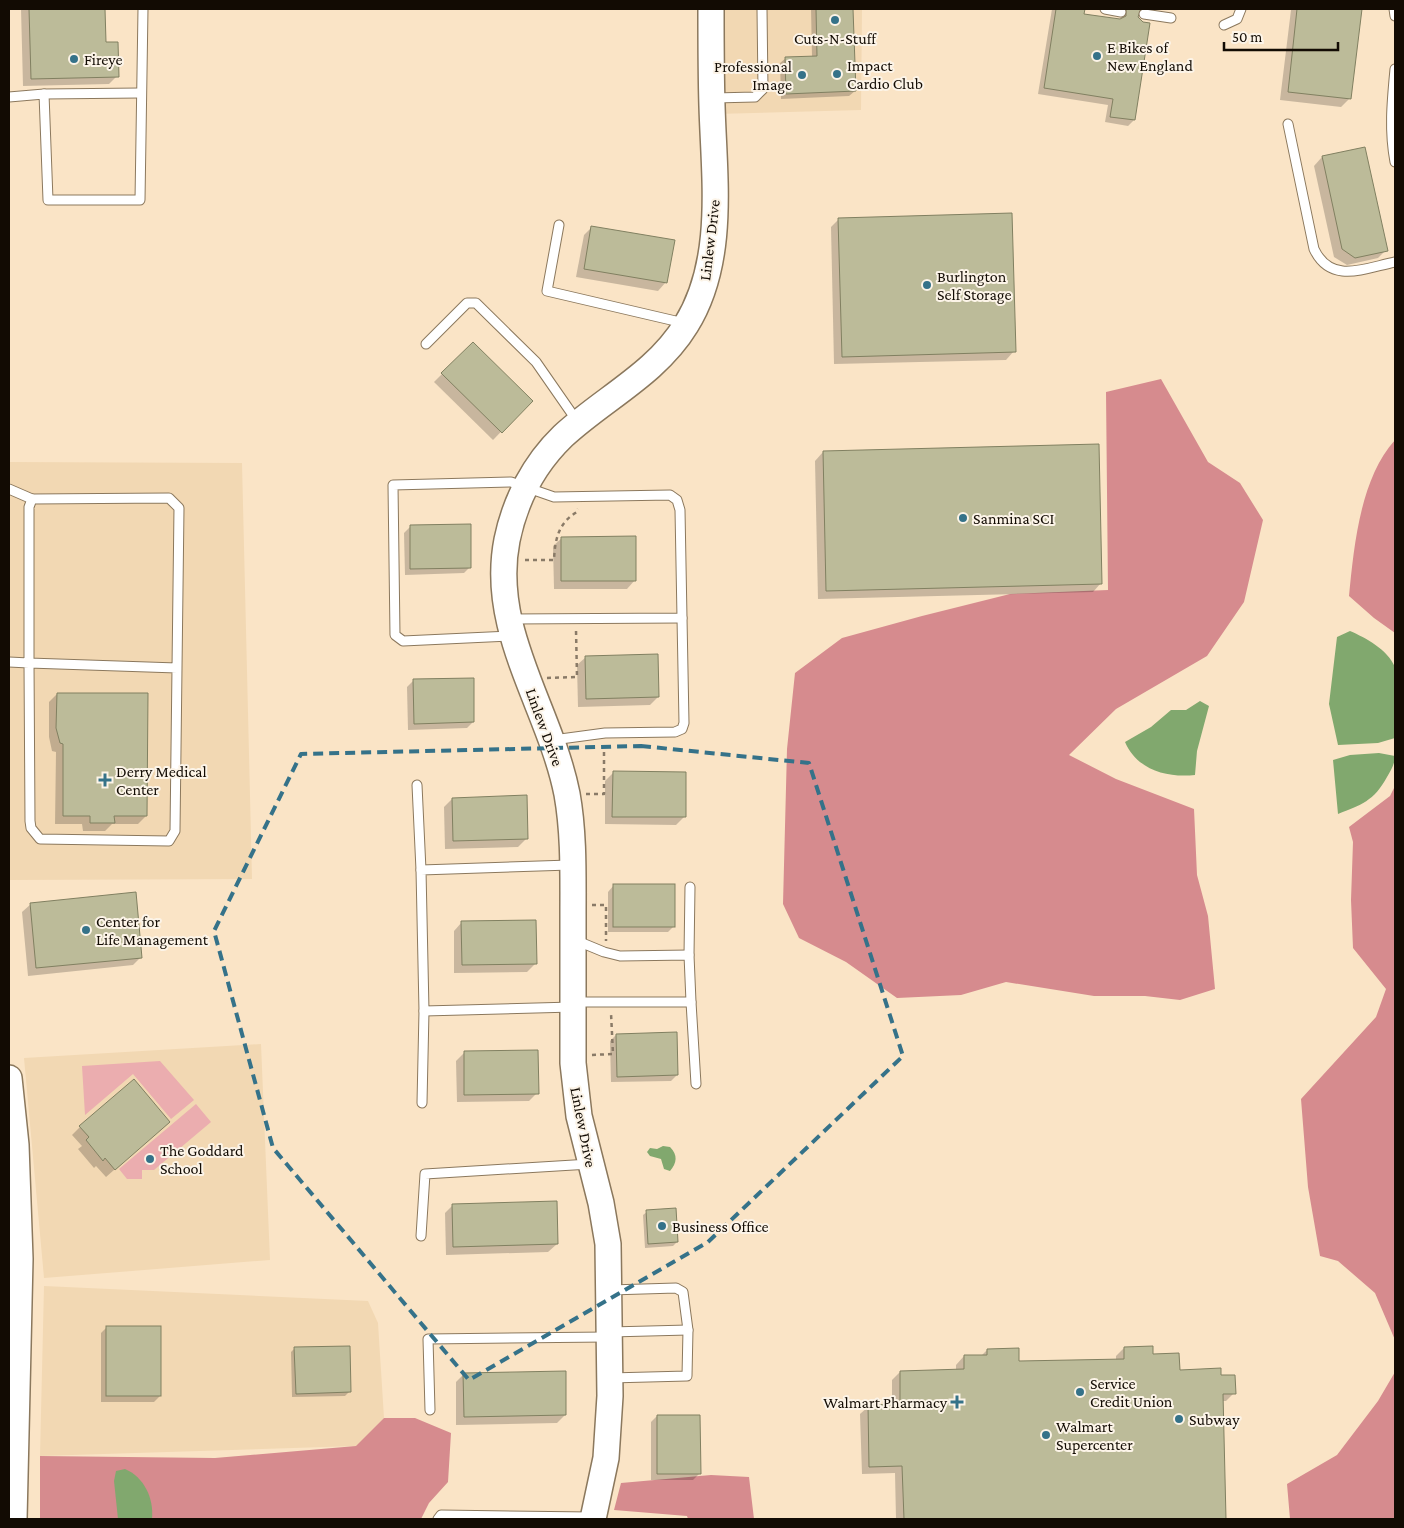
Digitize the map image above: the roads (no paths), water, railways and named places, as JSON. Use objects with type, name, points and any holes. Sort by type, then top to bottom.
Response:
[{"type":"street","name":"Linlew Drive","points":[[593,1518],[606,1458],[610,1378],[610,1290],[606,1223],[582,1133],[575,1089],[573,865],[567,794],[552,740],[510,628],[503,582],[504,560],[512,518],[526,485],[549,451],[579,423],[651,367],[670,347],[687,324],[699,300],[707,273],[712,237],[715,190],[711,9]]},
{"type":"street","points":[[9,1078],[16,1145],[12,1511]]},
{"type":"lane","points":[[44,94],[48,200],[140,200],[140,93],[143,9]]},
{"type":"lane","points":[[712,98],[755,97],[763,89],[762,9]]},
{"type":"lane","points":[[1105,9],[1121,12]]},
{"type":"lane","points":[[1224,25],[1237,19],[1240,9]]},
{"type":"lane","points":[[1394,9],[1395,16]]},
{"type":"lane","points":[[1144,14],[1171,18]]},
{"type":"lane","points":[[1395,69],[1390,116],[1391,143],[1395,162]]},
{"type":"lane","points":[[9,97],[44,94],[140,93]]},
{"type":"lane","points":[[1288,124],[1314,249],[1324,265],[1334,271],[1348,272],[1395,262]]},
{"type":"lane","points":[[559,226],[546,291],[687,324]]},
{"type":"lane","points":[[426,344],[467,303],[476,303],[536,362],[579,423]]},
{"type":"lane","points":[[552,740],[604,733],[675,732],[682,729],[684,723],[680,510],[677,500],[670,495],[554,497],[526,485],[494,481],[393,485],[395,635],[403,641],[510,628],[575,617],[682,618]]},
{"type":"lane","points":[[9,489],[32,499],[169,498],[179,508],[175,831],[169,841],[40,838],[30,828],[28,507],[32,499]]},
{"type":"lane","points":[[9,662],[177,668]]},
{"type":"lane","points":[[417,786],[424,1011],[422,1103]]},
{"type":"lane","points":[[421,870],[573,865]]},
{"type":"lane","points":[[690,887],[689,955],[696,1084]]},
{"type":"lane","points":[[573,939],[606,953],[620,956],[689,955]]},
{"type":"lane","points":[[424,1011],[611,1002],[691,1002]]},
{"type":"lane","points":[[421,1236],[425,1174],[590,1164]]},
{"type":"lane","points":[[610,1290],[676,1288],[683,1292],[686,1300],[688,1330],[687,1376],[610,1378]]},
{"type":"lane","points":[[430,1410],[428,1339],[688,1330]]},
{"type":"lane","points":[[438,1519],[441,1515],[593,1518]]},
{"type":"place","name":"Cuts-N-Stuff","points":[[835,20]]},
{"type":"place","name":"E Bikes of New England","points":[[1097,56]]},
{"type":"place","name":"Fireye","points":[[74,59]]},
{"type":"place","name":"Impact Cardio Club","points":[[837,74]]},
{"type":"place","name":"Professional Image","points":[[802,75]]},
{"type":"place","name":"Burlington Self Storage","points":[[927,285]]},
{"type":"place","name":"Sanmina SCI","points":[[963,518]]},
{"type":"place","name":"Derry Medical Center","points":[[105,780]]},
{"type":"place","name":"Center for Life Management","points":[[86,930]]},
{"type":"place","name":"The Goddard School","points":[[150,1159]]},
{"type":"place","name":"Business Office","points":[[662,1226]]},
{"type":"place","name":"Service Credit Union","points":[[1080,1392]]},
{"type":"place","name":"Walmart Pharmacy","points":[[957,1402]]},
{"type":"place","name":"Subway","points":[[1179,1419]]},
{"type":"place","name":"Walmart Supercenter","points":[[1046,1435]]}]
